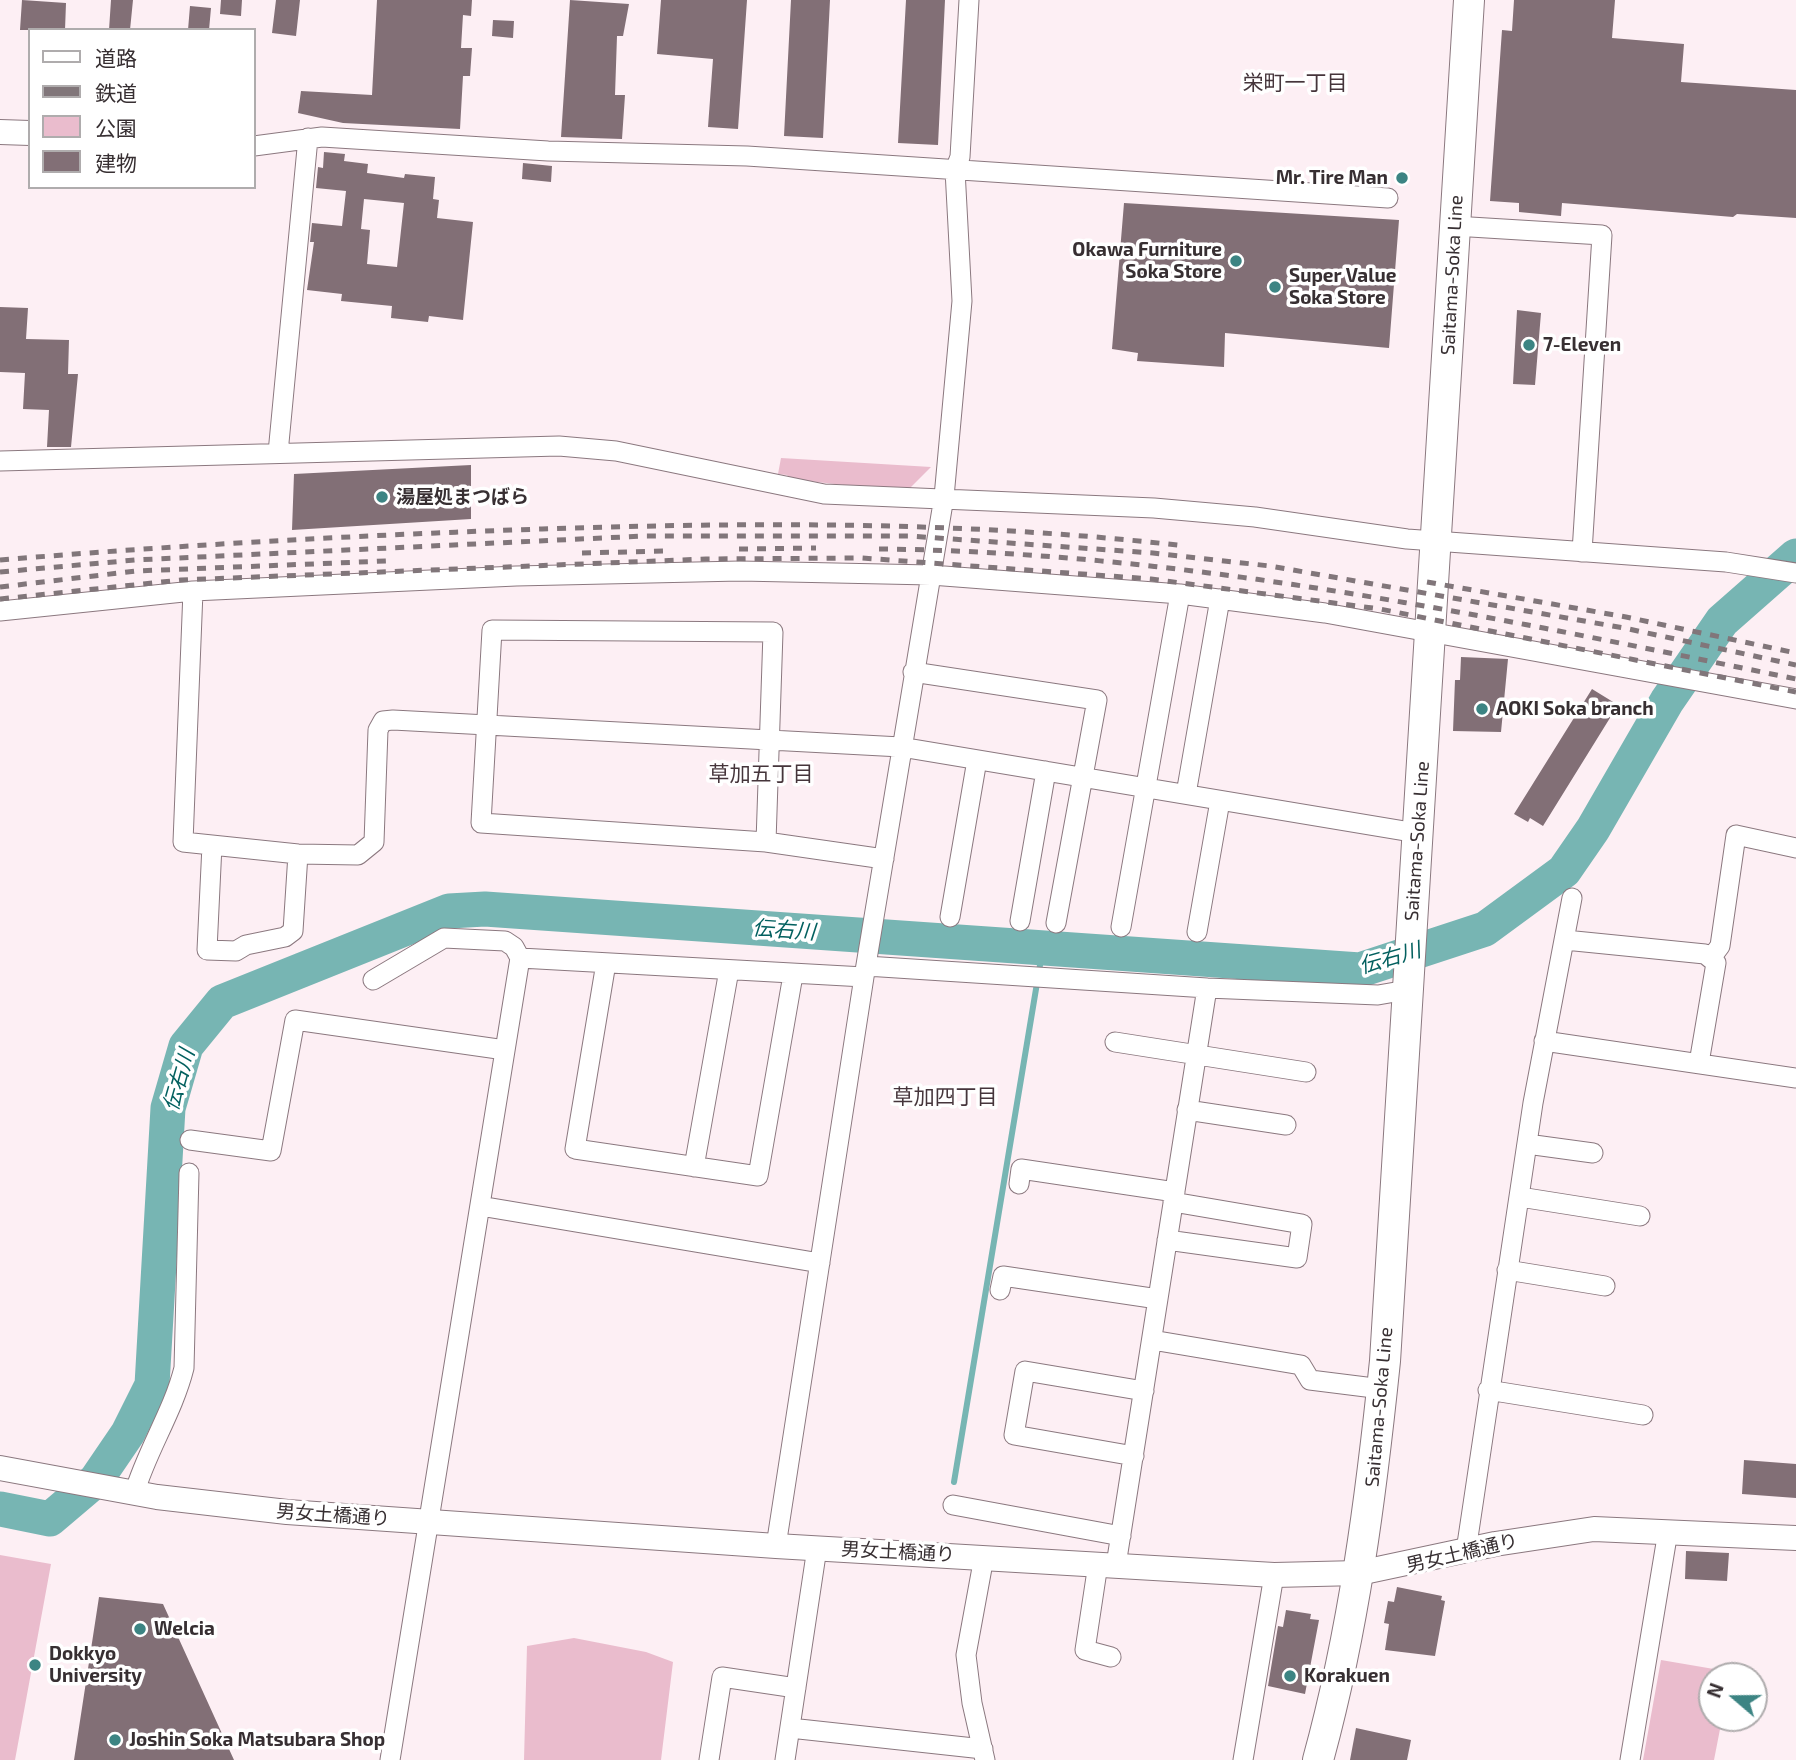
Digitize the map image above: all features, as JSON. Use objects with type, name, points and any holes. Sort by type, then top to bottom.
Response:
[{"type":"main road","name":"Saitama-Soka Line","points":[[1318,1760],[1348,1636],[1359,1573],[1370,1505],[1382,1390],[1469,0]]},
{"type":"street","points":[[776,1545],[865,967],[944,497],[962,301],[955,170],[960,157],[969,0]]},
{"type":"street","points":[[0,132],[28,133]]},
{"type":"street","points":[[278,453],[308,138]]},
{"type":"street","points":[[256,146],[308,138],[642,155],[747,156],[1388,198]]},
{"type":"street","points":[[1454,226],[1602,235],[1582,552]]},
{"type":"street","points":[[0,461],[559,446],[617,451],[824,494],[1154,508],[1255,517],[1436,541],[1751,565],[1796,573]]},
{"type":"street","points":[[0,611],[193,591],[516,576],[740,571],[931,575],[1220,599],[1430,630],[1796,699]]},
{"type":"street","points":[[193,591],[183,842],[298,854],[358,855],[374,842],[378,730],[383,721],[485,724],[771,742],[901,747],[1417,833]]},
{"type":"street","points":[[1121,927],[1180,594]]},
{"type":"street","points":[[1186,794],[1220,599]]},
{"type":"street","points":[[766,842],[773,632],[492,630],[481,823],[766,842],[884,859]]},
{"type":"street","points":[[913,672],[1097,700],[1056,923]]},
{"type":"street","points":[[950,917],[976,760]]},
{"type":"street","points":[[1020,922],[1046,771]]},
{"type":"street","points":[[1197,932],[1220,801]]},
{"type":"street","points":[[1711,958],[1720,946],[1736,835],[1796,848]]},
{"type":"street","points":[[212,845],[207,950],[236,951],[246,945],[285,937],[293,931],[298,854]]},
{"type":"street","points":[[1466,1551],[1527,1143],[1572,898]]},
{"type":"street","points":[[373,980],[444,938],[505,941],[514,947],[520,958],[390,1760]]},
{"type":"street","points":[[1565,940],[1704,954],[1711,958],[1716,963],[1699,1063]]},
{"type":"street","points":[[520,958],[793,975],[865,967],[1206,988],[1378,995],[1407,990]]},
{"type":"street","points":[[606,963],[575,1149],[758,1176],[793,975]]},
{"type":"street","points":[[694,1167],[729,970]]},
{"type":"street","points":[[1111,1657],[1085,1650],[1107,1564],[1121,1536],[1206,988]]},
{"type":"street","points":[[190,1140],[271,1151],[295,1020],[505,1050]]},
{"type":"street","points":[[1544,1041],[1796,1078]]},
{"type":"street","points":[[1115,1042],[1306,1072]]},
{"type":"street","points":[[1187,1110],[1286,1125]]},
{"type":"street","points":[[1527,1143],[1593,1153]]},
{"type":"street","points":[[1019,1184],[1021,1170],[1174,1197],[1302,1224],[1297,1258],[1167,1240]]},
{"type":"street","points":[[127,1492],[178,1392],[184,1368],[189,1173]]},
{"type":"street","points":[[1520,1197],[1640,1216]]},
{"type":"street","points":[[480,1206],[820,1263]]},
{"type":"street","points":[[1507,1270],[1605,1286]]},
{"type":"street","points":[[1000,1290],[1003,1276],[1158,1299]]},
{"type":"street","points":[[1152,1340],[1301,1365],[1310,1380],[1382,1390]]},
{"type":"street","points":[[1133,1456],[1014,1435],[1026,1371],[1144,1391]]},
{"type":"street","points":[[1488,1390],[1643,1415]]},
{"type":"street","name":"男女土橋通り","points":[[0,1468],[207,1504],[817,1548],[1273,1575],[1359,1573],[1594,1528],[1796,1538]]},
{"type":"street","points":[[953,1505],[1121,1536]]},
{"type":"street","points":[[1630,1760],[1668,1531]]},
{"type":"street","points":[[785,1760],[817,1548]]},
{"type":"street","points":[[790,1728],[984,1755],[966,1656],[984,1557]]},
{"type":"street","points":[[1243,1760],[1273,1575]]},
{"type":"street","points":[[709,1760],[722,1677],[796,1688]]},
{"type":"green space","points":[[781,458],[931,467],[910,488],[853,486],[790,479],[787,475],[778,474]]},
{"type":"green space","points":[[0,1555],[51,1564],[15,1760],[0,1760]]},
{"type":"green space","points":[[574,1638],[646,1652],[673,1662],[661,1760],[524,1760],[527,1646]]},
{"type":"green space","points":[[1661,1660],[1698,1666],[1698,1732],[1719,1732],[1714,1760],[1643,1760]]},
{"type":"building","points":[[22,0],[66,3],[65,28],[20,30]]},
{"type":"building","points":[[111,0],[133,0],[130,28],[109,28]]},
{"type":"building","points":[[221,0],[242,0],[241,16],[220,14]]},
{"type":"building","points":[[276,0],[300,0],[296,36],[272,33]]},
{"type":"building","points":[[377,0],[472,0],[471,16],[463,15],[461,48],[472,48],[470,76],[463,76],[460,129],[343,123],[298,113],[301,91],[372,95]]},
{"type":"building","points":[[570,0],[629,4],[623,36],[617,36],[615,95],[625,95],[622,139],[561,137]]},
{"type":"building","points":[[661,0],[747,0],[738,129],[708,127],[713,59],[657,54]]},
{"type":"building","points":[[791,0],[830,0],[823,138],[784,136]]},
{"type":"building","points":[[906,0],[945,0],[938,145],[898,143]]},
{"type":"building","points":[[1514,0],[1615,0],[1612,38],[1684,44],[1681,82],[1796,90],[1796,218],[1737,214],[1733,217],[1562,203],[1561,216],[1519,212],[1519,203],[1490,201],[1502,30],[1512,31]]},
{"type":"building","points":[[190,6],[211,8],[209,28],[188,28]]},
{"type":"building","points":[[493,20],[514,21],[513,38],[492,36]]},
{"type":"building","points":[[324,152],[345,154],[344,161],[368,164],[367,173],[404,178],[405,174],[435,177],[433,199],[439,200],[437,218],[473,222],[463,320],[429,316],[428,322],[391,318],[392,306],[341,301],[342,294],[307,290],[314,242],[310,242],[312,223],[342,226],[346,191],[316,188],[318,167],[323,168]],"holes":[[[364,199],[404,203],[397,267],[367,264],[370,230],[361,229]]]},
{"type":"building","points":[[523,163],[552,166],[551,182],[522,179]]},
{"type":"building","points":[[1124,203],[1399,220],[1389,348],[1225,333],[1224,367],[1137,361],[1138,353],[1112,349]]},
{"type":"building","points":[[0,307],[28,308],[26,339],[69,340],[68,374],[78,374],[71,447],[47,447],[49,410],[23,409],[25,373],[0,372]]},
{"type":"building","points":[[1517,310],[1541,313],[1535,385],[1513,384]]},
{"type":"building","name":"湯屋処まつばら","points":[[471,465],[471,519],[292,530],[294,474]]},
{"type":"building","points":[[1461,657],[1508,659],[1501,732],[1453,731],[1455,680],[1460,680]]},
{"type":"building","points":[[1592,689],[1618,705],[1543,826],[1530,818],[1528,822],[1514,814]]},
{"type":"building","points":[[1744,1460],[1796,1464],[1796,1498],[1742,1494]]},
{"type":"building","points":[[1686,1551],[1729,1553],[1727,1581],[1685,1579]]},
{"type":"building","points":[[1397,1587],[1442,1596],[1441,1600],[1445,1601],[1435,1656],[1385,1650],[1389,1624],[1384,1623],[1388,1601],[1394,1602]]},
{"type":"building","points":[[99,1597],[163,1604],[234,1760],[74,1760]]},
{"type":"building","points":[[1286,1610],[1311,1614],[1310,1619],[1319,1620],[1305,1694],[1268,1686],[1278,1626],[1283,1627]]},
{"type":"building","points":[[1356,1728],[1411,1740],[1407,1760],[1350,1760]]},
{"type":"waterway","name":"伝右川","points":[[0,1509],[50,1519],[96,1480],[128,1433],[152,1385],[168,1108],[186,1046],[222,1002],[449,911],[485,909],[1360,970],[1485,929],[1564,871],[1593,829],[1667,701],[1722,621],[1796,556]]},
{"type":"waterway","points":[[954,1482],[1043,947]]},
{"type":"railway","points":[[0,560],[338,537],[703,525],[944,528],[1185,546]]},
{"type":"railway","points":[[0,572],[135,560],[644,536],[909,536],[1153,553],[1270,566],[1624,628],[1796,665]]},
{"type":"railway","points":[[739,549],[816,548]]},
{"type":"railway","points":[[879,549],[995,553],[1226,575],[1455,611],[1796,679]]},
{"type":"railway","points":[[582,553],[666,551]]},
{"type":"railway","points":[[0,599],[181,580],[706,559],[862,558],[1151,579],[1380,609],[1796,692]]},
{"type":"railway","points":[[0,587],[136,571],[386,561]]},
{"type":"railway","points":[[1427,582],[1626,617],[1796,653]]},
{"type":"place","name":"Mr. Tire Man","points":[[1402,178]]},
{"type":"place","name":"Okawa Furniture Soka Store","points":[[1236,261]]},
{"type":"place","name":"Super Value Soka Store","points":[[1275,287]]},
{"type":"place","name":"7-Eleven","points":[[1529,345]]},
{"type":"place","name":"湯屋処まつばら","points":[[382,497]]},
{"type":"place","name":"AOKI Soka branch","points":[[1482,709]]},
{"type":"place","name":"Welcia","points":[[140,1629]]},
{"type":"place","name":"Dokkyo University","points":[[35,1665]]},
{"type":"place","name":"Korakuen","points":[[1290,1676]]},
{"type":"place","name":"Joshin Soka Matsubara Shop","points":[[115,1740]]},
{"type":"district","name":"栄町一丁目","points":[[1295,83]]},
{"type":"district","name":"草加五丁目","points":[[761,774]]},
{"type":"district","name":"草加四丁目","points":[[945,1097]]}]
